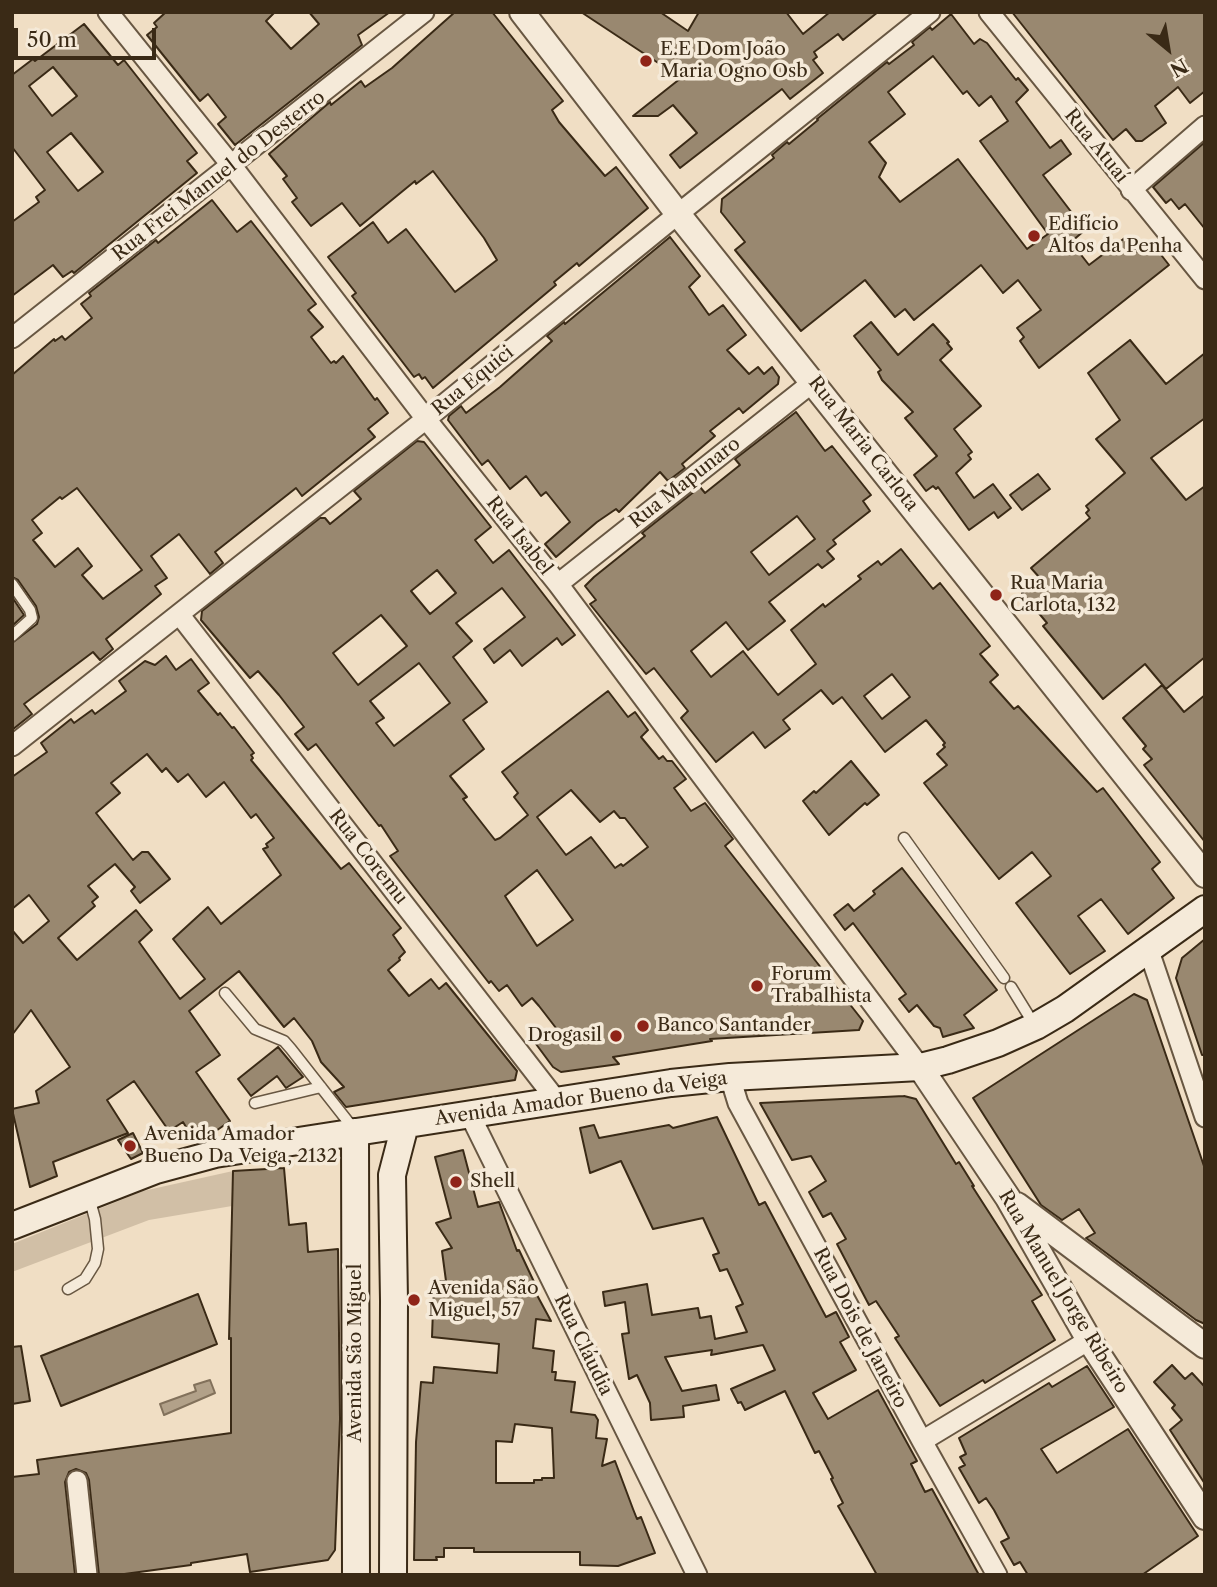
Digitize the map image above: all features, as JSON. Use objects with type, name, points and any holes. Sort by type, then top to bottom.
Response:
[{"type":"main road","name":"Avenida Amador Bueno da Veiga","points":[[12,1226],[156,1170],[215,1154],[671,1083],[730,1077],[920,1067],[998,1043],[1036,1026],[1149,951],[1205,909]]},
{"type":"main road","name":"Avenida São Miguel","points":[[393,1575],[392,1175],[405,1125]]},
{"type":"main road","name":"Avenida São Miguel","points":[[365,1130],[392,1175]]},
{"type":"main road","name":"Avenida São Miguel","points":[[356,1575],[365,1130]]},
{"type":"street","name":"Rua Isabel","points":[[108,12],[232,166],[426,419],[558,584],[904,1041],[920,1067]]},
{"type":"street","name":"Rua Frei Manuel do Desterro","points":[[12,338],[424,12]]},
{"type":"street","name":"Rua Maria Carlota","points":[[522,12],[678,214],[1205,875]]},
{"type":"street","name":"Rua Equici","points":[[12,746],[426,419],[930,12]]},
{"type":"street","name":"Rua Atuaí","points":[[989,12],[1205,279]]},
{"type":"street","points":[[1131,190],[1205,126]]},
{"type":"street","name":"Rua Mapunaro","points":[[558,584],[813,382]]},
{"type":"street","name":"Rua Coremu","points":[[179,614],[557,1101]]},
{"type":"street","points":[[1149,951],[1205,1116]]},
{"type":"street","name":"Rua Manuel Jorge Ribeiro","points":[[920,1067],[1008,1198],[1089,1340],[1205,1517]]},
{"type":"street","name":"Rua Dois de Janeiro","points":[[730,1077],[738,1103],[997,1575]]},
{"type":"street","name":"Rua Cláudia","points":[[470,1115],[697,1575]]},
{"type":"street","points":[[1008,1198],[1205,1346]]},
{"type":"street","points":[[922,1441],[1089,1340]]},
{"type":"street","points":[[78,1481],[88,1575]]},
{"type":"lane","points":[[12,584],[30,610],[32,618],[12,636]]},
{"type":"lane","points":[[904,838],[1004,978]]},
{"type":"lane","points":[[1011,987],[1036,1026]]},
{"type":"lane","points":[[225,993],[255,1028],[284,1041],[321,1087],[365,1130]]},
{"type":"lane","points":[[255,1102],[321,1087]]},
{"type":"lane","points":[[68,1289],[85,1279],[95,1264],[95,1220],[89,1196]]},
{"type":"shaded area","points":[[233,1171],[232,1206],[149,1220],[12,1272],[12,1244],[143,1191]]},
{"type":"shaded area","points":[[210,1380],[215,1393],[164,1415],[160,1404],[196,1391],[194,1385]]},
{"type":"building","points":[[166,12],[275,12],[266,21],[291,49],[319,24],[309,12],[390,12],[358,35],[362,45],[235,145],[218,124],[226,117],[208,94],[200,101],[147,35],[157,27],[154,23]]},
{"type":"building","points":[[455,12],[492,12],[563,101],[552,110],[559,122],[605,176],[616,167],[648,208],[579,266],[577,263],[554,282],[556,285],[433,388],[425,377],[422,379],[419,374],[414,377],[352,296],[356,293],[328,257],[373,222],[388,243],[406,229],[455,292],[497,260],[484,238],[433,171],[416,184],[415,181],[360,226],[342,203],[311,226],[292,202],[297,198],[283,179],[287,176],[269,154],[330,102],[331,105],[361,81],[365,87],[392,68]]},
{"type":"building","points":[[581,12],[660,12],[688,31],[699,12],[786,12],[803,34],[830,12],[878,12],[843,40],[838,34],[814,52],[817,57],[813,60],[823,73],[790,99],[782,89],[680,168],[670,155],[697,133],[673,105],[658,116],[633,116],[681,78]]},
{"type":"building","points":[[1012,12],[1205,12],[1205,91],[1190,103],[1178,87],[1155,106],[1166,123],[1142,141],[1136,141],[1126,129],[1113,140]]},
{"type":"building","points":[[951,14],[974,44],[980,39],[987,43],[1016,80],[1018,78],[1028,90],[1016,102],[1050,148],[1061,140],[1071,154],[1043,175],[1085,230],[1071,242],[1089,265],[1126,237],[1137,252],[1151,242],[1169,265],[1039,368],[1020,341],[1024,337],[1017,328],[1041,310],[1018,280],[1003,293],[981,265],[914,320],[905,309],[895,317],[865,280],[801,331],[735,250],[745,242],[721,212],[722,199],[774,158],[772,155],[787,142],[789,144],[887,62],[889,64],[914,45],[912,42],[930,27],[932,30]],"holes":[[[933,56],[963,94],[967,91],[979,106],[991,96],[1008,121],[980,141],[1048,234],[1027,249],[958,159],[900,202],[879,177],[886,163],[869,142],[905,114],[888,92]]]},
{"type":"building","points":[[84,24],[118,65],[124,60],[197,153],[187,161],[197,173],[74,273],[72,271],[63,277],[53,265],[12,296],[12,222],[39,202],[36,197],[45,190],[12,147],[12,75],[33,59],[35,61]],"holes":[[[53,67],[77,96],[52,116],[29,86]],[[71,133],[103,172],[78,191],[47,152]]]},
{"type":"building","points":[[1205,142],[1205,229],[1185,204],[1179,209],[1171,199],[1166,203],[1153,187]]},
{"type":"building","points":[[212,200],[237,232],[251,221],[316,304],[308,310],[323,327],[311,337],[331,363],[336,363],[343,356],[375,400],[377,398],[388,413],[368,429],[375,437],[302,496],[296,488],[215,552],[223,563],[210,574],[179,534],[151,556],[167,578],[155,586],[161,594],[106,639],[113,649],[100,660],[93,652],[24,704],[32,714],[12,730],[12,643],[37,624],[39,617],[36,606],[18,580],[12,577],[12,375],[54,339],[55,341],[62,336],[65,340],[92,318],[81,304],[91,296],[89,293],[156,240],[158,243]],"holes":[[[77,488],[142,570],[103,599],[82,575],[92,566],[78,548],[55,567],[33,540],[42,533],[32,520],[60,497],[62,499]]]},
{"type":"building","points":[[670,237],[700,276],[689,287],[709,315],[723,305],[746,335],[727,350],[749,374],[758,367],[764,374],[772,367],[779,377],[778,384],[743,413],[739,408],[710,431],[715,436],[682,464],[685,468],[668,481],[660,472],[619,512],[616,509],[597,522],[556,557],[545,544],[570,522],[546,492],[541,496],[526,476],[510,489],[488,460],[482,465],[448,420],[449,416],[461,406],[466,413],[500,387],[552,341],[547,336]]},
{"type":"building","points":[[871,322],[898,355],[933,324],[949,342],[947,343],[952,349],[940,360],[981,406],[954,429],[972,452],[968,455],[971,459],[956,473],[974,498],[993,484],[1011,508],[998,518],[994,512],[969,530],[938,487],[936,489],[933,486],[926,491],[914,475],[937,456],[905,418],[913,412],[882,380],[878,372],[881,370],[854,336]]},
{"type":"building","points":[[1130,340],[1166,384],[1205,353],[1205,418],[1151,458],[1186,500],[1205,486],[1205,657],[1166,689],[1145,664],[1103,699],[1043,626],[1047,623],[1022,593],[1039,577],[1031,568],[1090,518],[1086,513],[1089,510],[1086,506],[1125,473],[1096,439],[1120,420],[1088,373]]},
{"type":"building","points":[[796,412],[825,451],[832,446],[871,495],[863,501],[870,511],[833,540],[836,544],[827,551],[834,559],[822,568],[818,564],[769,602],[785,621],[748,650],[726,622],[691,651],[711,677],[743,651],[778,695],[816,664],[791,630],[823,604],[825,607],[861,579],[858,576],[878,561],[881,565],[901,549],[933,589],[940,583],[990,646],[980,654],[998,675],[990,682],[1014,709],[1018,706],[1097,792],[1103,788],[1160,862],[1152,869],[1174,898],[1128,934],[1101,899],[1078,916],[1105,951],[1070,974],[1016,903],[1051,876],[1032,852],[999,879],[924,783],[947,765],[937,754],[945,747],[945,743],[926,720],[885,752],[842,697],[833,704],[821,690],[783,720],[790,729],[765,748],[753,732],[716,762],[681,718],[688,711],[654,668],[646,674],[590,604],[596,600],[585,586],[645,536],[642,533],[700,487],[705,493],[740,465],[735,459]],"holes":[[[797,516],[815,539],[769,575],[751,552]],[[892,674],[910,697],[882,719],[864,696]]]},
{"type":"building","points":[[417,441],[424,442],[491,527],[475,540],[493,563],[509,550],[575,635],[562,645],[557,638],[522,666],[510,650],[494,663],[484,649],[525,617],[502,588],[456,623],[472,641],[453,657],[487,702],[463,720],[484,749],[450,776],[467,797],[463,799],[495,840],[528,815],[514,797],[518,793],[502,772],[608,691],[628,717],[635,712],[648,730],[641,737],[659,759],[663,756],[667,761],[672,761],[686,779],[674,788],[691,811],[705,803],[733,839],[725,846],[863,1021],[859,1030],[710,1039],[712,1041],[613,1057],[619,1064],[561,1072],[553,1067],[536,1044],[556,1028],[539,1006],[532,998],[522,1006],[507,985],[499,991],[491,981],[489,983],[390,856],[398,851],[381,825],[379,826],[316,744],[308,750],[295,734],[304,727],[279,695],[258,671],[250,678],[201,620],[202,611],[320,518],[325,518],[330,524],[361,499],[354,491]],"holes":[[[437,570],[456,593],[430,614],[411,591]],[[381,615],[407,646],[358,685],[333,653]],[[419,663],[450,703],[394,746],[376,723],[384,718],[370,701]],[[571,790],[600,822],[614,811],[620,818],[625,818],[648,847],[623,866],[621,864],[615,868],[591,837],[566,855],[537,817]],[[537,870],[573,920],[537,946],[505,896]]]},
{"type":"building","points":[[1038,474],[1050,489],[1022,510],[1010,495]]},
{"type":"building","points":[[12,597],[24,615],[12,626]]},
{"type":"building","points":[[166,656],[176,670],[191,659],[209,683],[198,691],[218,715],[220,713],[232,728],[234,727],[254,753],[251,760],[341,869],[349,863],[401,928],[393,935],[405,952],[388,970],[409,996],[431,979],[439,989],[446,983],[517,1071],[515,1080],[346,1107],[334,1092],[344,1087],[321,1062],[312,1041],[294,1018],[284,1027],[239,971],[189,1011],[220,1055],[196,1072],[230,1121],[213,1133],[192,1137],[183,1122],[169,1131],[134,1081],[107,1100],[128,1133],[53,1162],[57,1176],[30,1187],[12,1109],[39,1103],[36,1091],[70,1067],[31,1010],[12,1035],[12,930],[23,943],[49,921],[29,895],[12,909],[12,777],[47,752],[41,743],[71,719],[74,723],[92,710],[95,714],[126,691],[119,681],[145,661],[155,665]],"holes":[[[147,754],[162,772],[166,768],[178,782],[188,774],[206,797],[224,782],[251,818],[256,814],[274,838],[266,844],[268,847],[263,849],[281,875],[221,924],[208,907],[173,939],[205,979],[180,999],[139,942],[152,930],[136,910],[77,960],[58,938],[95,906],[92,902],[98,897],[88,886],[115,864],[135,887],[131,891],[140,903],[170,879],[148,852],[142,852],[133,860],[96,813],[120,793],[111,783]]]},
{"type":"building","points":[[1162,685],[1184,712],[1205,695],[1205,842],[1144,765],[1152,759],[1143,749],[1146,746],[1123,718]]},
{"type":"building","points":[[851,761],[879,795],[867,805],[865,803],[829,835],[803,801],[814,791],[816,793]]},
{"type":"building","points":[[902,868],[997,990],[964,1015],[974,1028],[943,1037],[940,1028],[934,1026],[917,1005],[909,1012],[899,999],[906,994],[853,923],[845,930],[834,915],[848,904],[854,911],[875,894],[873,891]]},
{"type":"building","points":[[1205,939],[1205,1055],[1202,1055],[1176,978],[1182,958]]},
{"type":"building","points":[[1134,994],[1147,1000],[1205,1169],[1205,1324],[1086,1238],[1095,1233],[1079,1209],[1062,1220],[1041,1205],[973,1098]]},
{"type":"building","points":[[278,1047],[303,1077],[286,1088],[277,1076],[251,1096],[238,1079]]},
{"type":"building","points":[[904,1096],[916,1099],[956,1164],[959,1162],[1042,1295],[1032,1301],[1055,1340],[985,1383],[983,1380],[940,1406],[895,1338],[899,1336],[876,1301],[869,1305],[837,1244],[846,1239],[831,1213],[823,1217],[809,1192],[826,1181],[811,1156],[792,1160],[760,1103]]},
{"type":"building","points":[[717,1117],[759,1205],[765,1202],[826,1317],[836,1312],[849,1337],[840,1342],[856,1370],[813,1393],[828,1419],[878,1390],[917,1461],[911,1464],[925,1492],[932,1489],[979,1575],[877,1575],[838,1506],[843,1503],[831,1479],[833,1478],[819,1451],[815,1453],[785,1391],[745,1410],[731,1389],[775,1370],[763,1345],[711,1355],[712,1350],[665,1357],[682,1391],[716,1385],[719,1400],[683,1406],[684,1417],[651,1420],[650,1403],[637,1375],[629,1379],[622,1334],[629,1333],[625,1302],[605,1306],[603,1292],[647,1284],[652,1315],[698,1308],[700,1318],[711,1316],[715,1339],[747,1332],[736,1307],[743,1304],[727,1269],[720,1271],[713,1255],[719,1253],[703,1218],[653,1229],[621,1161],[590,1173],[580,1128],[594,1125],[599,1138],[669,1125],[673,1128]]},
{"type":"building","points":[[133,1133],[143,1153],[131,1159],[118,1140]]},
{"type":"building","points":[[463,1150],[478,1207],[499,1202],[517,1251],[519,1250],[535,1284],[531,1284],[551,1321],[536,1319],[533,1348],[554,1351],[552,1372],[556,1372],[555,1380],[575,1382],[571,1412],[595,1415],[598,1420],[596,1438],[607,1439],[602,1466],[615,1461],[637,1519],[641,1517],[655,1553],[618,1566],[580,1565],[580,1552],[474,1552],[474,1548],[444,1548],[444,1557],[436,1557],[437,1560],[414,1560],[416,1442],[421,1382],[433,1383],[434,1367],[497,1373],[499,1344],[432,1337],[434,1281],[446,1281],[442,1251],[452,1248],[436,1223],[451,1218],[435,1157]],"holes":[[[515,1424],[552,1428],[554,1478],[542,1478],[534,1480],[534,1483],[496,1483],[496,1441],[512,1442]]]},
{"type":"building","points":[[284,1168],[289,1225],[306,1223],[308,1252],[338,1249],[340,1419],[335,1550],[328,1560],[250,1572],[247,1554],[191,1565],[99,1575],[89,1480],[86,1473],[76,1469],[69,1472],[65,1482],[75,1575],[12,1575],[12,1477],[39,1474],[37,1460],[231,1433],[231,1338],[229,1339],[233,1171]]},
{"type":"building","points":[[198,1294],[217,1344],[61,1406],[41,1356]]},
{"type":"building","points":[[21,1346],[30,1401],[12,1404],[12,1347]]},
{"type":"building","points":[[1172,1365],[1185,1379],[1192,1373],[1205,1387],[1205,1484],[1170,1430],[1182,1420],[1172,1408],[1175,1405],[1154,1382]]},
{"type":"building","points":[[1087,1366],[1114,1407],[1041,1449],[1057,1473],[1128,1429],[1198,1536],[1142,1575],[1028,1575],[1020,1562],[1014,1565],[1001,1542],[1009,1538],[994,1510],[986,1498],[979,1503],[959,1468],[965,1465],[960,1457],[966,1454],[959,1438],[1049,1383],[1052,1387]]},
{"type":"place","name":"E.E Dom João Maria Ogno Osb","points":[[646,61]]},
{"type":"place","name":"Edifício Altos da Penha","points":[[1034,236]]},
{"type":"place","name":"Rua Maria Carlota, 132","points":[[996,595]]},
{"type":"place","name":"Forum Trabalhista","points":[[757,986]]},
{"type":"place","name":"Banco Santander","points":[[643,1026]]},
{"type":"place","name":"Drogasil","points":[[616,1036]]},
{"type":"place","name":"Avenida Amador Bueno Da Veiga, 2132","points":[[130,1146]]},
{"type":"place","name":"Shell","points":[[456,1182]]},
{"type":"place","name":"Avenida São Miguel, 57","points":[[414,1300]]}]
